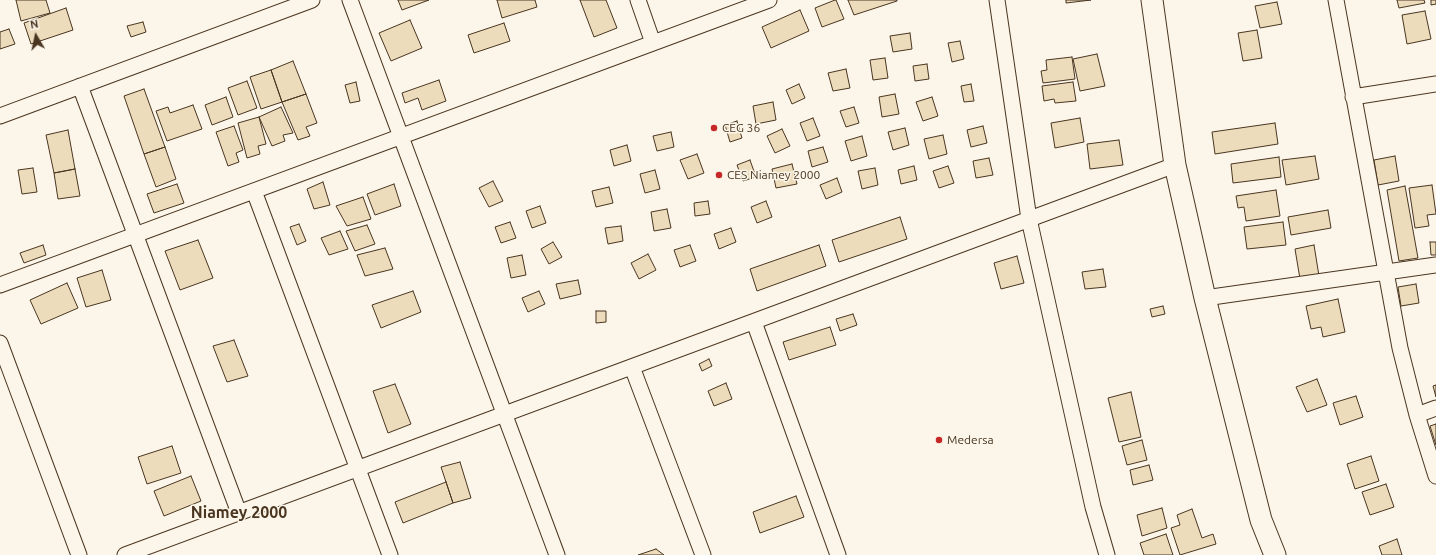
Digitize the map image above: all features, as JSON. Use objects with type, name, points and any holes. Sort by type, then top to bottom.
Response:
[{"type":"street","points":[[0,116],[312,0]]},
{"type":"street","points":[[350,0],[557,555]]},
{"type":"street","points":[[638,0],[653,43]]},
{"type":"street","points":[[0,285],[769,0]]},
{"type":"street","points":[[997,0],[1029,219],[1091,499],[1099,532],[1107,555]]},
{"type":"street","points":[[1152,0],[1175,165],[1205,298],[1261,520],[1275,555]]},
{"type":"street","points":[[1336,0],[1400,348],[1417,414],[1436,476]]},
{"type":"street","points":[[1353,97],[1436,84]]},
{"type":"street","points":[[80,86],[239,513]]},
{"type":"street","points":[[125,555],[1175,165]]},
{"type":"street","points":[[254,191],[390,555]]},
{"type":"street","points":[[1205,298],[1436,265]]},
{"type":"street","points":[[754,322],[838,555]]},
{"type":"street","points":[[0,343],[79,555]]},
{"type":"street","points":[[632,367],[703,555]]},
{"type":"street","points":[[1417,414],[1436,408]]},
{"type":"building","points":[[16,0],[46,0],[50,13],[21,21]]},
{"type":"building","points":[[398,0],[429,0],[402,10]]},
{"type":"building","points":[[497,0],[535,0],[537,7],[502,18]]},
{"type":"building","points":[[580,0],[606,0],[617,28],[594,37]]},
{"type":"building","points":[[835,0],[844,19],[822,27],[815,8]]},
{"type":"building","points":[[848,0],[897,0],[897,1],[854,15]]},
{"type":"building","points":[[1066,0],[1091,0],[1066,3]]},
{"type":"building","points":[[1397,0],[1424,0],[1425,3],[1399,8]]},
{"type":"building","points":[[1431,0],[1436,0],[1436,4],[1431,5]]},
{"type":"building","points":[[1277,2],[1282,24],[1260,28],[1255,6]]},
{"type":"building","points":[[66,8],[73,30],[31,44],[24,23]]},
{"type":"building","points":[[800,10],[809,31],[771,48],[762,27]]},
{"type":"building","points":[[1425,11],[1431,39],[1407,44],[1402,15]]},
{"type":"building","points":[[410,20],[422,48],[391,61],[379,33]]},
{"type":"building","points":[[143,22],[146,32],[131,37],[127,26]]},
{"type":"building","points":[[504,23],[510,41],[474,53],[468,35]]},
{"type":"building","points":[[9,29],[15,44],[0,49],[0,32]]},
{"type":"building","points":[[1257,30],[1262,58],[1243,61],[1238,33]]},
{"type":"building","points":[[910,33],[912,49],[893,52],[890,36]]},
{"type":"building","points":[[960,41],[964,59],[952,62],[948,43]]},
{"type":"building","points":[[1097,54],[1105,86],[1080,91],[1073,59]]},
{"type":"building","points":[[1072,57],[1075,79],[1043,83],[1041,71],[1047,70],[1046,60]]},
{"type":"building","points":[[885,58],[888,78],[873,80],[870,60]]},
{"type":"building","points":[[293,61],[306,94],[282,102],[271,70]]},
{"type":"building","points":[[927,64],[929,79],[915,81],[913,66]]},
{"type":"building","points":[[846,69],[850,88],[833,91],[828,73]]},
{"type":"building","points":[[271,70],[282,102],[261,109],[250,77]]},
{"type":"building","points":[[439,80],[446,101],[422,110],[418,98],[405,103],[402,93]]},
{"type":"building","points":[[247,81],[257,108],[238,115],[228,88]]},
{"type":"building","points":[[356,82],[360,101],[350,103],[345,85]]},
{"type":"building","points":[[1073,82],[1076,101],[1055,103],[1054,99],[1044,101],[1042,86]]},
{"type":"building","points":[[799,84],[805,98],[792,104],[786,90]]},
{"type":"building","points":[[971,84],[974,101],[964,102],[961,86]]},
{"type":"building","points":[[144,89],[165,147],[144,154],[124,96]]},
{"type":"building","points":[[306,94],[317,123],[306,127],[310,136],[298,140],[282,102]]},
{"type":"building","points":[[895,94],[899,114],[882,117],[879,97]]},
{"type":"building","points":[[226,97],[233,117],[212,125],[205,105]]},
{"type":"building","points":[[932,97],[938,116],[923,121],[916,102]]},
{"type":"building","points":[[773,102],[776,120],[756,124],[753,106]]},
{"type":"building","points":[[193,105],[202,129],[167,141],[156,111],[168,107],[170,113]]},
{"type":"building","points":[[281,107],[293,133],[283,135],[285,141],[272,146],[259,117]]},
{"type":"building","points":[[854,107],[859,123],[846,127],[840,111]]},
{"type":"building","points":[[259,117],[266,144],[258,146],[260,154],[247,158],[238,123]]},
{"type":"building","points":[[813,118],[820,136],[807,141],[800,123]]},
{"type":"building","points":[[1080,118],[1084,142],[1055,148],[1051,123]]},
{"type":"building","points":[[737,121],[742,138],[730,142],[725,125]]},
{"type":"building","points":[[1275,123],[1278,144],[1215,154],[1212,132]]},
{"type":"building","points":[[234,126],[243,150],[236,153],[239,162],[228,166],[216,132]]},
{"type":"building","points":[[983,126],[987,143],[971,147],[967,130]]},
{"type":"building","points":[[905,128],[909,145],[893,150],[888,132]]},
{"type":"building","points":[[782,129],[790,146],[775,153],[767,136]]},
{"type":"building","points":[[68,130],[75,169],[54,173],[46,135]]},
{"type":"building","points":[[671,132],[674,147],[657,151],[653,136]]},
{"type":"building","points":[[943,135],[947,154],[929,159],[924,139]]},
{"type":"building","points":[[862,136],[867,156],[851,161],[845,141]]},
{"type":"building","points":[[1119,140],[1123,165],[1090,169],[1087,144]]},
{"type":"building","points":[[627,145],[631,161],[614,166],[610,150]]},
{"type":"building","points":[[165,147],[176,179],[156,187],[144,154]]},
{"type":"building","points":[[823,147],[828,162],[812,167],[808,151]]},
{"type":"building","points":[[697,154],[704,173],[688,179],[680,160]]},
{"type":"building","points":[[1315,156],[1319,179],[1286,185],[1282,160]]},
{"type":"building","points":[[1395,156],[1399,181],[1378,185],[1374,160]]},
{"type":"building","points":[[1279,157],[1281,177],[1233,183],[1231,164]]},
{"type":"building","points":[[989,158],[993,175],[976,178],[973,161]]},
{"type":"building","points":[[750,160],[756,177],[743,181],[737,165]]},
{"type":"building","points":[[792,164],[797,184],[776,188],[772,169]]},
{"type":"building","points":[[914,166],[917,180],[901,184],[898,170]]},
{"type":"building","points":[[948,166],[954,183],[939,188],[933,171]]},
{"type":"building","points":[[33,168],[37,192],[22,194],[18,170]]},
{"type":"building","points":[[875,168],[878,185],[862,189],[858,171]]},
{"type":"building","points":[[75,169],[80,196],[58,199],[54,173]]},
{"type":"building","points":[[655,170],[660,189],[645,193],[640,174]]},
{"type":"building","points":[[837,178],[842,192],[826,199],[820,185]]},
{"type":"building","points":[[493,181],[503,201],[489,207],[479,188]]},
{"type":"building","points":[[323,182],[330,205],[314,209],[307,189]]},
{"type":"building","points":[[177,184],[184,203],[154,213],[147,194]]},
{"type":"building","points":[[394,184],[401,206],[375,215],[367,194]]},
{"type":"building","points":[[1432,185],[1436,214],[1427,215],[1429,226],[1415,228],[1409,188]]},
{"type":"building","points":[[1405,186],[1418,258],[1399,261],[1387,190]]},
{"type":"building","points":[[609,187],[613,203],[596,207],[592,191]]},
{"type":"building","points":[[1276,190],[1280,216],[1246,221],[1244,207],[1238,208],[1236,196]]},
{"type":"building","points":[[363,197],[371,219],[347,226],[336,206]]},
{"type":"building","points":[[708,201],[710,214],[695,216],[694,203]]},
{"type":"building","points":[[766,201],[772,217],[757,223],[751,207]]},
{"type":"building","points":[[540,206],[546,223],[532,228],[526,211]]},
{"type":"building","points":[[667,209],[671,228],[654,231],[651,212]]},
{"type":"building","points":[[1328,210],[1331,228],[1291,235],[1288,217]]},
{"type":"building","points":[[900,217],[907,239],[839,262],[832,240]]},
{"type":"building","points":[[510,222],[516,238],[501,243],[495,227]]},
{"type":"building","points":[[1283,222],[1286,245],[1247,249],[1244,227]]},
{"type":"building","points":[[299,224],[306,241],[297,245],[290,227]]},
{"type":"building","points":[[367,225],[375,244],[355,251],[346,231]]},
{"type":"building","points":[[621,226],[623,241],[608,244],[605,228]]},
{"type":"building","points":[[731,228],[736,242],[719,249],[714,234]]},
{"type":"building","points":[[340,231],[348,249],[329,255],[321,238]]},
{"type":"building","points":[[198,240],[213,278],[180,290],[165,251]]},
{"type":"building","points":[[553,242],[562,257],[549,264],[541,249]]},
{"type":"building","points":[[1430,242],[1436,242],[1436,255],[1431,255]]},
{"type":"building","points":[[43,245],[46,255],[24,263],[20,253]]},
{"type":"building","points":[[690,245],[696,261],[680,267],[674,250]]},
{"type":"building","points":[[819,245],[826,266],[757,291],[750,269]]},
{"type":"building","points":[[1314,245],[1319,276],[1300,279],[1295,249]]},
{"type":"building","points":[[385,248],[393,269],[365,276],[357,255]]},
{"type":"building","points":[[648,254],[656,270],[639,279],[631,263]]},
{"type":"building","points":[[522,255],[526,275],[511,278],[507,258]]},
{"type":"building","points":[[1017,256],[1024,283],[1001,289],[994,263]]},
{"type":"building","points":[[1103,269],[1106,287],[1085,289],[1082,272]]},
{"type":"building","points":[[102,270],[111,300],[86,307],[77,278]]},
{"type":"building","points":[[578,280],[581,294],[560,299],[556,284]]},
{"type":"building","points":[[67,283],[78,308],[41,324],[30,300]]},
{"type":"building","points":[[1416,284],[1419,303],[1401,306],[1398,287]]},
{"type":"building","points":[[413,291],[421,312],[381,328],[372,305]]},
{"type":"building","points":[[539,291],[545,304],[528,312],[522,298]]},
{"type":"building","points":[[1338,299],[1345,332],[1323,337],[1321,327],[1311,329],[1306,306]]},
{"type":"building","points":[[1163,306],[1165,314],[1152,317],[1150,309]]},
{"type":"building","points":[[596,311],[606,311],[606,322],[596,323]]},
{"type":"building","points":[[853,314],[857,325],[840,331],[836,319]]},
{"type":"building","points":[[830,327],[836,345],[789,360],[783,342]]},
{"type":"building","points":[[234,340],[248,376],[227,382],[213,346]]},
{"type":"building","points":[[709,359],[712,366],[702,371],[699,364]]},
{"type":"building","points":[[1317,379],[1327,405],[1307,412],[1296,387]]},
{"type":"building","points":[[726,383],[732,399],[714,406],[708,391]]},
{"type":"building","points":[[395,384],[411,424],[388,433],[373,391]]},
{"type":"building","points":[[1436,385],[1436,397],[1433,386]]},
{"type":"building","points":[[1131,392],[1141,437],[1119,442],[1108,398]]},
{"type":"building","points":[[1356,396],[1363,417],[1340,425],[1333,403]]},
{"type":"building","points":[[1436,424],[1436,445],[1430,426]]},
{"type":"building","points":[[1142,440],[1147,460],[1127,465],[1122,446]]},
{"type":"building","points":[[172,446],[181,473],[147,484],[138,457]]},
{"type":"building","points":[[1371,456],[1379,481],[1355,489],[1347,464]]},
{"type":"building","points":[[460,462],[471,498],[453,503],[441,467]]},
{"type":"building","points":[[1149,465],[1153,480],[1133,485],[1130,470]]},
{"type":"building","points":[[191,476],[201,501],[164,516],[154,491]]},
{"type":"building","points":[[446,482],[453,503],[403,523],[395,502]]},
{"type":"building","points":[[1386,484],[1394,507],[1370,515],[1362,492]]},
{"type":"building","points":[[796,496],[804,517],[760,533],[753,512]]},
{"type":"building","points":[[1162,508],[1167,528],[1142,536],[1137,515]]},
{"type":"building","points":[[1192,509],[1202,538],[1213,534],[1216,544],[1180,555],[1171,528],[1180,525],[1177,515]]},
{"type":"building","points":[[1166,534],[1173,555],[1144,555],[1140,543]]},
{"type":"building","points":[[1397,539],[1402,555],[1382,555],[1379,546]]},
{"type":"building","points":[[656,549],[664,555],[638,555]]},
{"type":"place","name":"CEG 36","points":[[714,128]]},
{"type":"place","name":"CES Niamey 2000","points":[[719,175]]},
{"type":"place","name":"Medersa","points":[[939,440]]},
{"type":"district","name":"Niamey 2000","points":[[239,513]]}]
